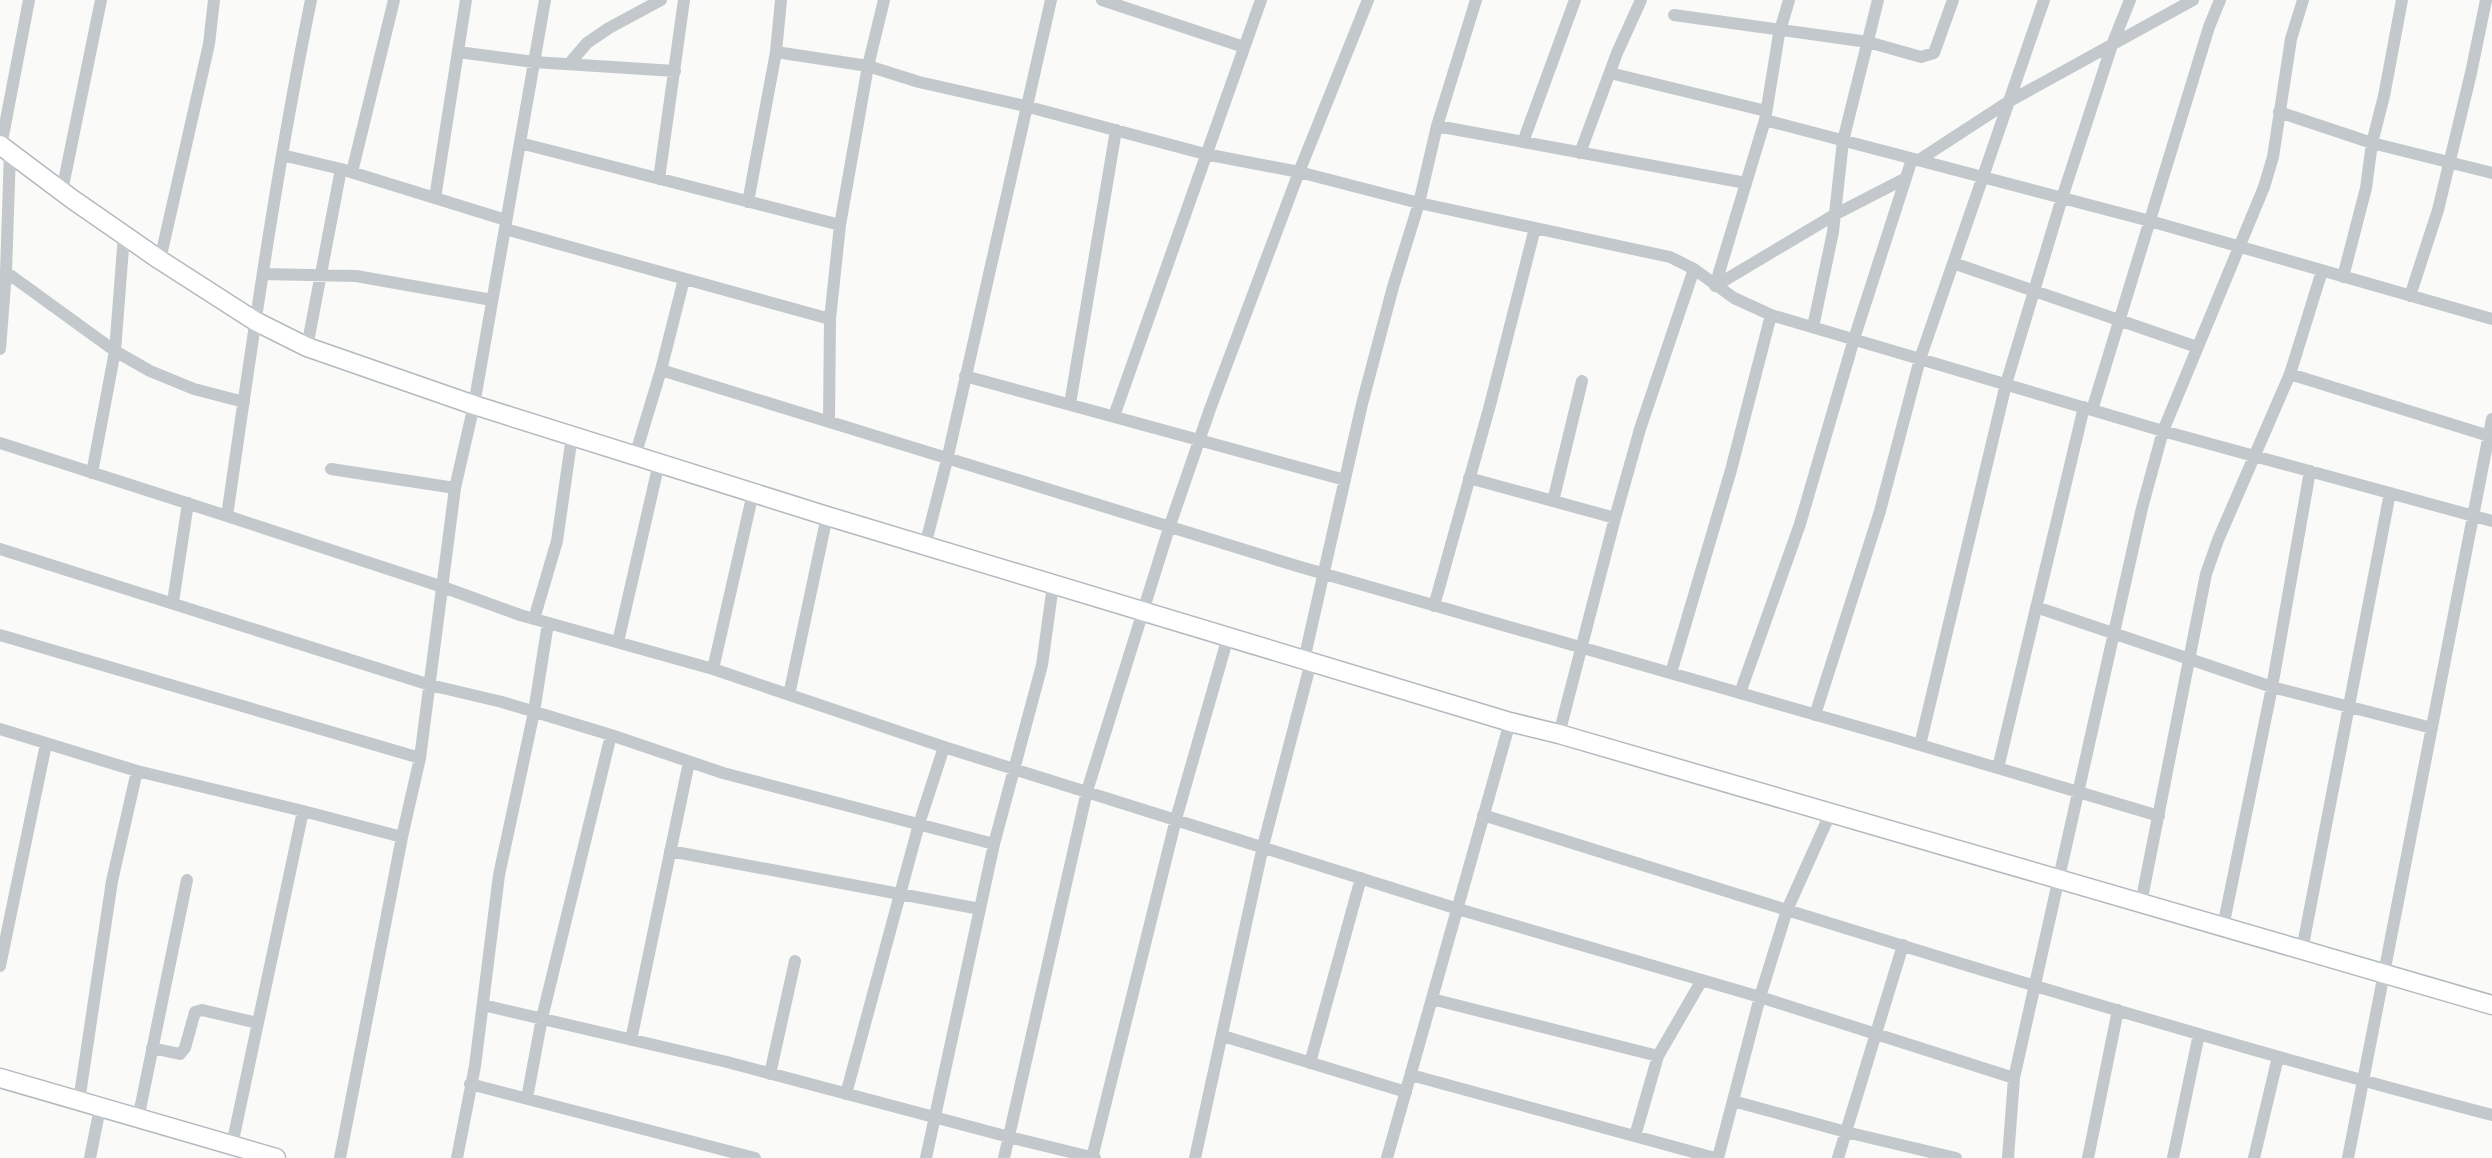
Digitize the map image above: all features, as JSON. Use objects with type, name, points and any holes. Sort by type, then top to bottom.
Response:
[{"type":"street","points":[[0,349],[6,272],[4,148],[29,0]]},
{"type":"street","points":[[62,191],[101,0]]},
{"type":"street","points":[[160,260],[209,44],[214,0]]},
{"type":"street","points":[[227,516],[282,155],[311,0]]},
{"type":"street","points":[[307,347],[321,276],[347,170],[394,0]]},
{"type":"street","points":[[435,198],[466,0]]},
{"type":"street","points":[[339,1158],[402,837],[420,758],[455,488],[474,405],[545,0]]},
{"type":"street","points":[[569,64],[587,43],[609,28],[661,0]]},
{"type":"street","points":[[659,179],[684,0]]},
{"type":"street","points":[[748,202],[776,52],[781,0]]},
{"type":"street","points":[[829,422],[830,319],[840,225],[868,66],[884,0]]},
{"type":"street","points":[[925,546],[947,460],[1025,106],[1051,0]]},
{"type":"street","points":[[1102,0],[1244,46]]},
{"type":"street","points":[[1114,416],[1261,0]]},
{"type":"street","points":[[1004,1158],[1087,791],[1169,528],[1299,172],[1368,0]]},
{"type":"street","points":[[1195,1158],[1263,846],[1308,661],[1324,574],[1362,404],[1419,203],[1437,126],[1476,0]]},
{"type":"street","points":[[1523,142],[1575,0]]},
{"type":"street","points":[[1580,153],[1641,0]]},
{"type":"street","points":[[1715,286],[1766,115],[1780,29],[1789,0]]},
{"type":"street","points":[[1813,327],[1836,214],[1844,141],[1878,0]]},
{"type":"street","points":[[1674,15],[1868,42],[1922,57],[1934,53],[1953,0]]},
{"type":"street","points":[[1815,715],[1880,512],[1920,359],[2044,0]]},
{"type":"street","points":[[1920,745],[2006,384],[2062,198],[2112,45],[2130,0]]},
{"type":"street","points":[[1740,693],[1800,524],[1854,339],[1906,178],[1916,159],[2008,102],[2193,0]]},
{"type":"street","points":[[1998,768],[2036,607],[2088,408],[2119,319],[2209,27],[2220,0]]},
{"type":"street","points":[[2008,1158],[2014,1078],[2114,632],[2163,430],[2264,187],[2273,157],[2291,39],[2303,0]]},
{"type":"street","points":[[2343,277],[2366,188],[2372,143],[2384,96],[2402,0]]},
{"type":"street","points":[[2410,296],[2438,210],[2486,0]]},
{"type":"street","points":[[458,52],[534,62],[675,71]]},
{"type":"street","points":[[776,52],[868,66],[919,82],[1025,106],[1206,154],[1299,172],[1419,203],[1670,257],[1694,269],[1734,298],[1771,315],[2163,430],[2492,521]]},
{"type":"street","points":[[1610,73],[1766,115],[1844,141],[2150,221],[2492,319]]},
{"type":"street","points":[[2279,112],[2372,143],[2492,173]]},
{"type":"street","points":[[1437,126],[1746,183]]},
{"type":"street","points":[[1070,404],[1116,130]]},
{"type":"street","points":[[520,143],[840,225]]},
{"type":"street","points":[[4,148],[123,235],[255,321],[307,347],[474,405],[925,546],[1510,722],[2492,1005]]},
{"type":"street","points":[[282,155],[347,170],[435,198],[505,225],[684,279],[830,319]]},
{"type":"street","points":[[1715,286],[1836,214],[1906,178]]},
{"type":"street","points":[[1434,606],[1535,228]]},
{"type":"street","points":[[92,473],[115,351],[123,235]]},
{"type":"street","points":[[1953,263],[2198,347]]},
{"type":"street","points":[[1559,735],[1640,429],[1694,269]]},
{"type":"street","points":[[2141,903],[2206,574],[2290,374],[2322,271]]},
{"type":"street","points":[[6,272],[115,351],[150,371],[185,386],[243,402]]},
{"type":"street","points":[[263,274],[356,276],[492,300]]},
{"type":"street","points":[[635,456],[661,370],[684,279]]},
{"type":"street","points":[[1671,673],[1731,470],[1771,315]]},
{"type":"street","points":[[661,370],[1169,528],[2159,816]]},
{"type":"street","points":[[2290,374],[2489,436]]},
{"type":"street","points":[[965,376],[1345,480]]},
{"type":"street","points":[[1553,501],[1582,381]]},
{"type":"street","points":[[2348,1158],[2492,419]]},
{"type":"street","points":[[534,619],[557,540],[572,436]]},
{"type":"street","points":[[0,443],[443,587],[534,619],[713,669],[944,747],[1458,909],[1760,997],[2014,1078]]},
{"type":"street","points":[[618,642],[659,463]]},
{"type":"street","points":[[331,469],[455,488]]},
{"type":"street","points":[[2223,927],[2272,687],[2310,471]]},
{"type":"street","points":[[1469,478],[1615,518]]},
{"type":"street","points":[[713,669],[753,493]]},
{"type":"street","points":[[2302,950],[2390,493]]},
{"type":"street","points":[[172,602],[188,503]]},
{"type":"street","points":[[789,695],[827,516]]},
{"type":"street","points":[[0,549],[430,685],[612,735],[689,762],[994,844]]},
{"type":"street","points":[[926,1158],[994,844],[1042,665],[1053,585]]},
{"type":"street","points":[[2036,607],[2272,687],[2349,709],[2432,728]]},
{"type":"street","points":[[458,1158],[483,1005],[499,874],[534,712],[548,623]]},
{"type":"street","points":[[0,635],[420,758]]},
{"type":"street","points":[[483,1005],[770,1074],[1093,1158],[1176,819],[1228,637]]},
{"type":"street","points":[[1387,1158],[1510,722]]},
{"type":"street","points":[[0,729],[138,771],[402,837]]},
{"type":"street","points":[[527,1098],[542,1018],[612,735]]},
{"type":"street","points":[[0,966],[46,744]]},
{"type":"street","points":[[846,1094],[919,824],[944,747]]},
{"type":"street","points":[[631,1040],[689,762]]},
{"type":"street","points":[[79,1101],[112,880],[138,771]]},
{"type":"street","points":[[232,1145],[303,811]]},
{"type":"street","points":[[1483,814],[2118,1011],[2363,1081],[2492,1115]]},
{"type":"street","points":[[1411,1075],[1716,1158],[1760,997],[1787,910],[1830,814]]},
{"type":"street","points":[[670,851],[980,909]]},
{"type":"street","points":[[1310,1063],[1361,878]]},
{"type":"street","points":[[138,1119],[187,880]]},
{"type":"street","points":[[1838,1158],[1904,945]]},
{"type":"street","points":[[770,1074],[795,961]]},
{"type":"street","points":[[1635,1136],[1658,1056],[1702,980]]},
{"type":"street","points":[[1432,999],[1658,1056]]},
{"type":"street","points":[[152,1048],[180,1054],[185,1048],[195,1012],[202,1010],[258,1023]]},
{"type":"street","points":[[2088,1158],[2118,1011]]},
{"type":"street","points":[[2173,1158],[2199,1034]]},
{"type":"street","points":[[1223,1036],[1406,1092]]},
{"type":"street","points":[[2254,1158],[2278,1057]]},
{"type":"street","points":[[0,1078],[276,1158]]},
{"type":"street","points":[[470,1083],[730,1155],[755,1158]]},
{"type":"street","points":[[1733,1101],[1846,1132],[1956,1158]]},
{"type":"street","points":[[90,1158],[100,1108]]}]
